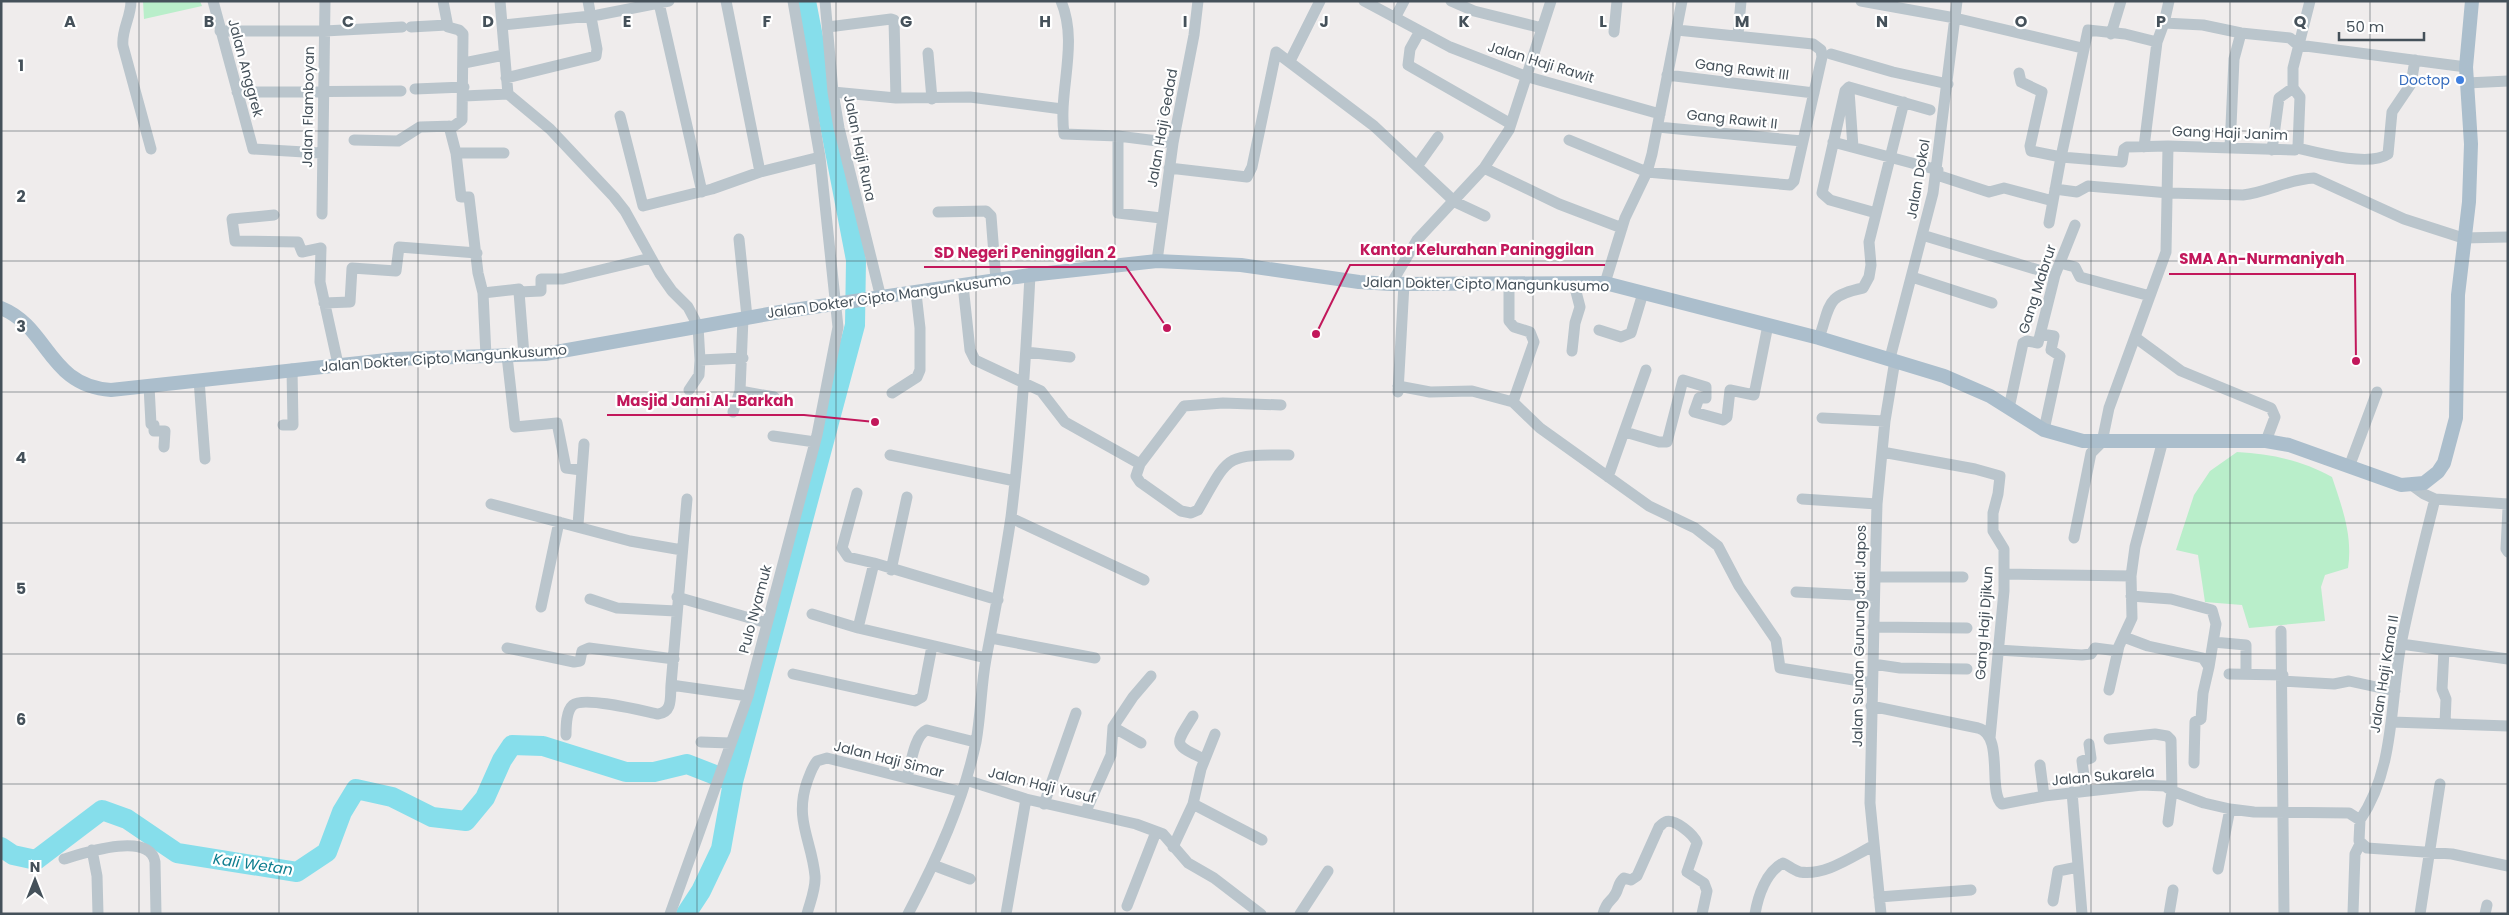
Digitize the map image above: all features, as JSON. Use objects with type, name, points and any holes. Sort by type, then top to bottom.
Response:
[{"type":"main road","points":[[2414,486],[2424,483],[2438,472],[2444,463],[2456,418],[2458,295],[2463,238],[2469,202],[2471,144],[2466,67],[2472,1]]},
{"type":"main road","name":"Jalan Dokter Cipto Mangunkusumo","points":[[1,308],[19,320],[64,372],[82,384],[111,390],[338,364],[414,358],[507,356],[566,351],[698,326],[874,298],[1030,275],[1157,261],[1241,265],[1359,282],[1398,284],[1606,283],[1820,338],[1893,359],[1944,376],[1990,396],[2044,430],[2083,441],[2266,441],[2289,446],[2383,481],[2414,486]]},
{"type":"street","points":[[131,1],[131,14],[123,32],[123,46],[151,149]]},
{"type":"street","name":"Jalan Anggrek","points":[[213,1],[252,149],[257,151],[321,153]]},
{"type":"street","name":"Jalan Flamboyan","points":[[322,214],[321,153],[325,93],[325,1]]},
{"type":"street","points":[[443,1],[447,25]]},
{"type":"street","points":[[500,1],[508,94]]},
{"type":"street","points":[[506,78],[596,56],[595,15],[588,1]]},
{"type":"street","points":[[726,1],[760,172]]},
{"type":"street","name":"Pulo Nyamuk","points":[[670,914],[748,696],[815,442],[828,386],[843,303],[793,1]]},
{"type":"street","name":"Jalan Haji Runa","points":[[825,1],[833,92],[874,298]]},
{"type":"street","points":[[1061,1],[1069,26],[1062,109],[1065,134],[1118,136],[1173,143]]},
{"type":"street","name":"Jalan Haji Gedad","points":[[1157,261],[1161,218],[1173,143],[1194,35],[1198,1]]},
{"type":"street","points":[[1290,61],[1320,1]]},
{"type":"street","name":"Jalan Haji Rawit","points":[[1364,1],[1450,47],[1525,76],[1660,114]]},
{"type":"street","points":[[1395,18],[1404,1]]},
{"type":"street","points":[[1451,1],[1474,12],[1542,28]]},
{"type":"street","points":[[1551,1],[1525,76],[1511,124],[1484,168],[1455,202],[1418,240],[1398,284],[1398,390],[1430,392],[1472,391],[1513,402],[1540,428],[1649,506],[1695,528],[1718,546],[1739,586],[1776,640],[1780,668],[1872,683]]},
{"type":"street","points":[[1614,32],[1617,1]]},
{"type":"street","points":[[1606,283],[1622,228],[1647,172],[1658,127],[1682,1]]},
{"type":"street","points":[[1738,35],[1741,1]]},
{"type":"street","points":[[1861,1],[1955,18],[2082,48]]},
{"type":"street","name":"Jalan Dokol","points":[[1893,359],[1937,172],[1957,1]]},
{"type":"street","points":[[2111,34],[2121,1]]},
{"type":"street","points":[[2144,148],[2157,42],[2169,1]]},
{"type":"street","name":"Gang Haji Janim","points":[[2061,157],[2122,162],[2125,148],[2168,146],[2292,151],[2297,148],[2300,96],[2293,88],[2293,68],[2310,1]]},
{"type":"street","points":[[503,25],[595,15],[664,2],[702,192]]},
{"type":"street","points":[[828,27],[894,20],[896,98]]},
{"type":"street","points":[[2164,23],[2203,25],[2241,33],[2290,38],[2298,45],[2466,67]]},
{"type":"street","points":[[220,31],[324,31],[447,25],[450,28],[459,30],[463,34],[464,63],[462,120],[449,126],[420,127],[398,140],[354,140]]},
{"type":"street","points":[[2048,223],[2086,33],[2089,29],[2111,34],[2125,34],[2157,42]]},
{"type":"street","points":[[1570,140],[1647,172],[1790,185],[1794,181],[1822,57],[1821,50],[1813,44],[1677,30]]},
{"type":"street","points":[[1420,31],[1410,49],[1408,65],[1511,124]]},
{"type":"street","points":[[2230,148],[2234,59],[2241,33]]},
{"type":"street","points":[[1170,168],[1247,177],[1252,167],[1276,52],[1374,126],[1418,165],[1455,202],[1485,216]]},
{"type":"street","points":[[928,53],[932,99]]},
{"type":"street","points":[[1830,54],[1893,72],[1948,84]]},
{"type":"street","points":[[464,63],[504,56]]},
{"type":"street","points":[[2297,148],[2328,155],[2365,159],[2383,157],[2388,154],[2392,112],[2411,84],[2415,60]]},
{"type":"street","points":[[2019,73],[2021,82],[2042,92],[2030,146],[2031,151],[2061,157]]},
{"type":"street","name":"Gang Rawit III","points":[[1667,75],[1814,93]]},
{"type":"street","points":[[2467,83],[2508,81]]},
{"type":"street","points":[[1848,87],[1930,110]]},
{"type":"street","points":[[1848,87],[1845,92],[1822,193],[1830,200],[1876,213]]},
{"type":"street","points":[[1848,87],[1853,147]]},
{"type":"street","points":[[2272,150],[2279,98],[2293,88]]},
{"type":"street","points":[[415,89],[508,94],[550,129],[614,197],[625,211],[672,291],[688,307],[698,326],[699,375],[689,390]]},
{"type":"street","points":[[237,92],[325,93],[401,91]]},
{"type":"street","points":[[833,92],[896,98],[970,98],[1062,109]]},
{"type":"street","points":[[1820,338],[1833,299],[1845,292],[1863,288],[1869,276],[1869,242],[1904,102]]},
{"type":"street","points":[[620,116],[642,206],[702,192],[760,172],[820,157]]},
{"type":"street","points":[[449,126],[456,152],[461,197],[469,197],[478,273],[483,293],[486,356]]},
{"type":"street","name":"Gang Rawit II","points":[[1658,127],[1802,141]]},
{"type":"street","points":[[1118,136],[1118,213],[1161,218]]},
{"type":"street","points":[[1418,165],[1438,137]]},
{"type":"street","points":[[1833,142],[1937,172],[1989,192],[2004,188],[2054,195],[2077,192],[2088,186],[2169,193],[2243,195],[2255,194],[2302,179],[2314,178],[2404,219],[2463,238],[2508,238]]},
{"type":"street","points":[[2074,538],[2091,453],[2102,442],[2109,408],[2166,252],[2169,193],[2168,146]]},
{"type":"street","points":[[456,152],[504,153]]},
{"type":"street","points":[[1484,168],[1559,204],[1622,228]]},
{"type":"street","points":[[938,212],[986,211],[989,213],[992,220],[996,280]]},
{"type":"street","points":[[274,215],[232,219],[235,241],[298,242],[302,252],[321,248],[320,282],[338,364]]},
{"type":"street","name":"Gang Mabrur","points":[[2009,408],[2023,343],[2027,341],[2038,343],[2055,275],[2075,225]]},
{"type":"street","points":[[1922,235],[2055,275]]},
{"type":"street","points":[[733,412],[740,391],[745,318],[740,239]]},
{"type":"street","points":[[324,303],[350,302],[352,268],[396,271],[398,248],[477,254]]},
{"type":"street","points":[[519,292],[541,291],[541,279],[562,279],[651,258]]},
{"type":"street","points":[[2060,263],[2075,267],[2080,277],[2150,296]]},
{"type":"street","name":"Jalan Haji Yusuf","points":[[1030,275],[1024,383],[1011,518],[994,638],[986,658],[976,742],[966,780],[1044,804],[1136,824],[1156,832],[1169,839],[1173,847],[1188,863],[1214,878],[1261,914]]},
{"type":"street","points":[[1912,278],[1992,303]]},
{"type":"street","points":[[1510,284],[1509,322],[1514,327],[1530,332],[1534,342],[1513,402]]},
{"type":"street","points":[[1572,351],[1574,323],[1580,307],[1574,284]]},
{"type":"street","points":[[963,285],[972,357],[980,363],[1044,394],[1065,422],[1140,464]]},
{"type":"street","points":[[483,293],[519,289],[524,355]]},
{"type":"street","points":[[892,393],[912,381],[920,370],[920,328],[916,293]]},
{"type":"street","points":[[1599,330],[1621,337],[1631,333],[1642,293]]},
{"type":"street","points":[[1626,432],[1659,442],[1667,442],[1683,380],[1706,387],[1706,398],[1699,398],[1694,412],[1723,420],[1726,417],[1730,390],[1754,396],[1768,325]]},
{"type":"street","points":[[2041,334],[2054,336],[2051,350],[2060,356],[2044,430]]},
{"type":"street","points":[[2136,338],[2181,371],[2271,408],[2275,417],[2266,441]]},
{"type":"street","points":[[1026,352],[1070,357]]},
{"type":"street","points":[[507,356],[516,428],[557,423],[566,468],[581,470]]},
{"type":"street","points":[[700,360],[743,358]]},
{"type":"street","name":"Jalan Sunan Gunung Jati Japos","points":[[1881,914],[1872,846],[1870,803],[1871,706],[1877,504],[1893,359]]},
{"type":"street","points":[[283,425],[293,425],[292,369]]},
{"type":"street","points":[[1608,477],[1626,432],[1646,370]]},
{"type":"street","points":[[200,380],[205,459]]},
{"type":"street","points":[[149,386],[151,424],[154,425],[154,431],[165,431],[164,447]]},
{"type":"street","points":[[740,391],[774,397]]},
{"type":"street","points":[[2349,467],[2377,392]]},
{"type":"street","points":[[1281,405],[1222,403],[1184,406],[1140,464],[1136,476],[1140,482],[1181,511],[1191,513],[1198,510],[1221,470],[1230,460],[1245,455],[1289,455]]},
{"type":"street","points":[[1822,418],[1885,421]]},
{"type":"street","points":[[773,436],[815,442]]},
{"type":"street","points":[[2110,690],[2118,651],[2132,618],[2131,576],[2135,547],[2162,440]]},
{"type":"street","points":[[578,526],[584,444]]},
{"type":"street","name":"Gang Haji Djikun","points":[[1882,452],[1974,469],[2000,476],[1993,514],[1993,531],[2004,549],[2004,574],[1990,738]]},
{"type":"street","points":[[890,455],[1015,481]]},
{"type":"street","points":[[2414,486],[2424,494],[2435,499],[2508,506],[2506,549],[2508,552]]},
{"type":"street","points":[[857,493],[842,551],[848,557],[998,600]]},
{"type":"street","points":[[891,570],[907,497]]},
{"type":"street","points":[[566,735],[570,710],[576,704],[593,703],[664,713],[669,707],[674,659],[677,597],[687,499]]},
{"type":"street","points":[[1802,499],[1877,504]]},
{"type":"street","name":"Jalan Haji Kana II","points":[[2360,820],[2366,811],[2377,783],[2392,722],[2401,644],[2435,499]]},
{"type":"street","points":[[491,504],[630,541],[682,550]]},
{"type":"street","points":[[1011,518],[1144,580]]},
{"type":"street","points":[[541,606],[559,522]]},
{"type":"street","points":[[858,628],[874,563]]},
{"type":"street","points":[[2004,574],[2131,576]]},
{"type":"street","points":[[1875,577],[1964,577]]},
{"type":"street","points":[[1796,592],[1874,596]]},
{"type":"street","points":[[2131,596],[2171,599],[2209,608],[2214,613],[2216,624],[2203,693],[2201,719],[2194,722],[2194,763]]},
{"type":"street","points":[[677,597],[767,623]]},
{"type":"street","points":[[590,599],[618,608],[676,611]]},
{"type":"street","points":[[812,614],[858,628],[986,658]]},
{"type":"street","points":[[1874,627],[1967,628]]},
{"type":"street","points":[[2281,630],[2284,914]]},
{"type":"street","points":[[2124,637],[2148,646],[2203,658],[2209,667]]},
{"type":"street","points":[[994,638],[1095,658]]},
{"type":"street","points":[[2213,642],[2246,645],[2246,674]]},
{"type":"street","points":[[2401,644],[2508,659]]},
{"type":"street","points":[[793,674],[916,701],[922,697],[932,646]]},
{"type":"street","points":[[507,648],[574,662],[580,661],[582,651],[589,648],[674,659]]},
{"type":"street","points":[[1998,650],[2082,655],[2092,654],[2095,648],[2118,651]]},
{"type":"street","points":[[2444,650],[2442,689],[2446,699],[2445,724]]},
{"type":"street","points":[[1873,664],[1900,668],[1967,669]]},
{"type":"street","points":[[2229,674],[2246,674],[2334,684],[2349,682],[2395,691]]},
{"type":"street","points":[[1086,812],[1111,755],[1113,727],[1132,697],[1151,676]]},
{"type":"street","points":[[671,685],[748,696]]},
{"type":"street","points":[[1871,706],[1978,728],[1987,732],[1990,738]]},
{"type":"street","points":[[1044,804],[1076,713]]},
{"type":"street","points":[[1192,716],[1179,739],[1179,744],[1182,749],[1204,759]]},
{"type":"street","points":[[2392,722],[2508,726]]},
{"type":"street","points":[[1113,727],[1141,743]]},
{"type":"street","points":[[907,777],[919,738],[924,731],[927,730],[976,742]]},
{"type":"street","points":[[1173,847],[1193,804],[1204,759],[1215,734]]},
{"type":"street","points":[[2109,739],[2155,734],[2167,736],[2171,740],[2172,791],[2168,822]]},
{"type":"street","name":"Jalan Sukarela","points":[[1990,738],[1999,802],[2010,804],[2044,796],[2142,785],[2165,786],[2172,791],[2230,809],[2283,813],[2349,813],[2360,820]]},
{"type":"street","points":[[701,742],[730,745]]},
{"type":"street","points":[[2086,791],[2082,761],[2090,758],[2089,744]]},
{"type":"street","name":"Jalan Haji Simar","points":[[806,914],[814,888],[815,875],[803,827],[802,812],[804,794],[813,765],[821,759],[827,758],[962,792]]},
{"type":"street","points":[[2040,765],[2044,796]]},
{"type":"street","points":[[908,914],[933,865],[966,780]]},
{"type":"street","points":[[2420,914],[2440,784]]},
{"type":"street","points":[[2072,792],[2082,914]]},
{"type":"street","points":[[1006,914],[1026,799]]},
{"type":"street","points":[[1193,804],[1262,840]]},
{"type":"street","points":[[2218,869],[2230,809]]},
{"type":"street","points":[[2353,913],[2355,854],[2360,844],[2360,820]]},
{"type":"street","points":[[1603,914],[1606,903],[1616,893],[1621,881],[1624,878],[1631,880],[1638,876],[1659,827],[1665,822],[1671,821],[1689,833],[1697,844],[1687,872],[1704,883],[1707,891],[1702,914]]},
{"type":"street","points":[[1127,906],[1156,832]]},
{"type":"street","points":[[2360,844],[2367,848],[2452,854],[2508,866]]},
{"type":"street","points":[[64,859],[92,850],[137,845],[151,851],[155,862],[156,914]]},
{"type":"street","points":[[1756,914],[1762,891],[1770,874],[1780,864],[1783,863],[1800,872],[1834,867],[1872,846]]},
{"type":"street","points":[[92,850],[97,876],[98,914]]},
{"type":"street","points":[[933,865],[970,878]]},
{"type":"street","points":[[2053,901],[2058,871],[2078,868]]},
{"type":"street","points":[[1300,914],[1328,871]]},
{"type":"street","points":[[1879,898],[1971,890]]},
{"type":"street","points":[[2169,914],[2173,890]]},
{"type":"green space","points":[[143,1],[200,1],[202,6],[144,19]]},
{"type":"green space","points":[[2237,452],[2262,454],[2298,462],[2332,477],[2346,522],[2349,556],[2348,568],[2325,575],[2321,587],[2325,621],[2249,628],[2242,605],[2205,602],[2198,555],[2176,550],[2194,495],[2210,471]]},
{"type":"waterway","points":[[686,914],[701,891],[721,849],[733,782],[855,325],[856,260],[806,1]]},
{"type":"waterway","name":"Kali Wetan","points":[[1,847],[13,855],[36,860],[102,810],[127,819],[177,853],[297,872],[327,852],[342,812],[356,789],[392,797],[432,817],[466,821],[485,798],[502,760],[512,745],[543,746],[626,772],[654,772],[687,764],[733,782]]},
{"type":"place","name":"Doctop","points":[[2460,80]]},
{"type":"place","name":"SD Negeri Peninggilan 2","points":[[1167,328]]},
{"type":"place","name":"Kantor Kelurahan Paninggilan","points":[[1316,334]]},
{"type":"place","name":"SMA An-Nurmaniyah","points":[[2356,361]]},
{"type":"place","name":"Masjid Jami Al-Barkah","points":[[875,422]]}]
